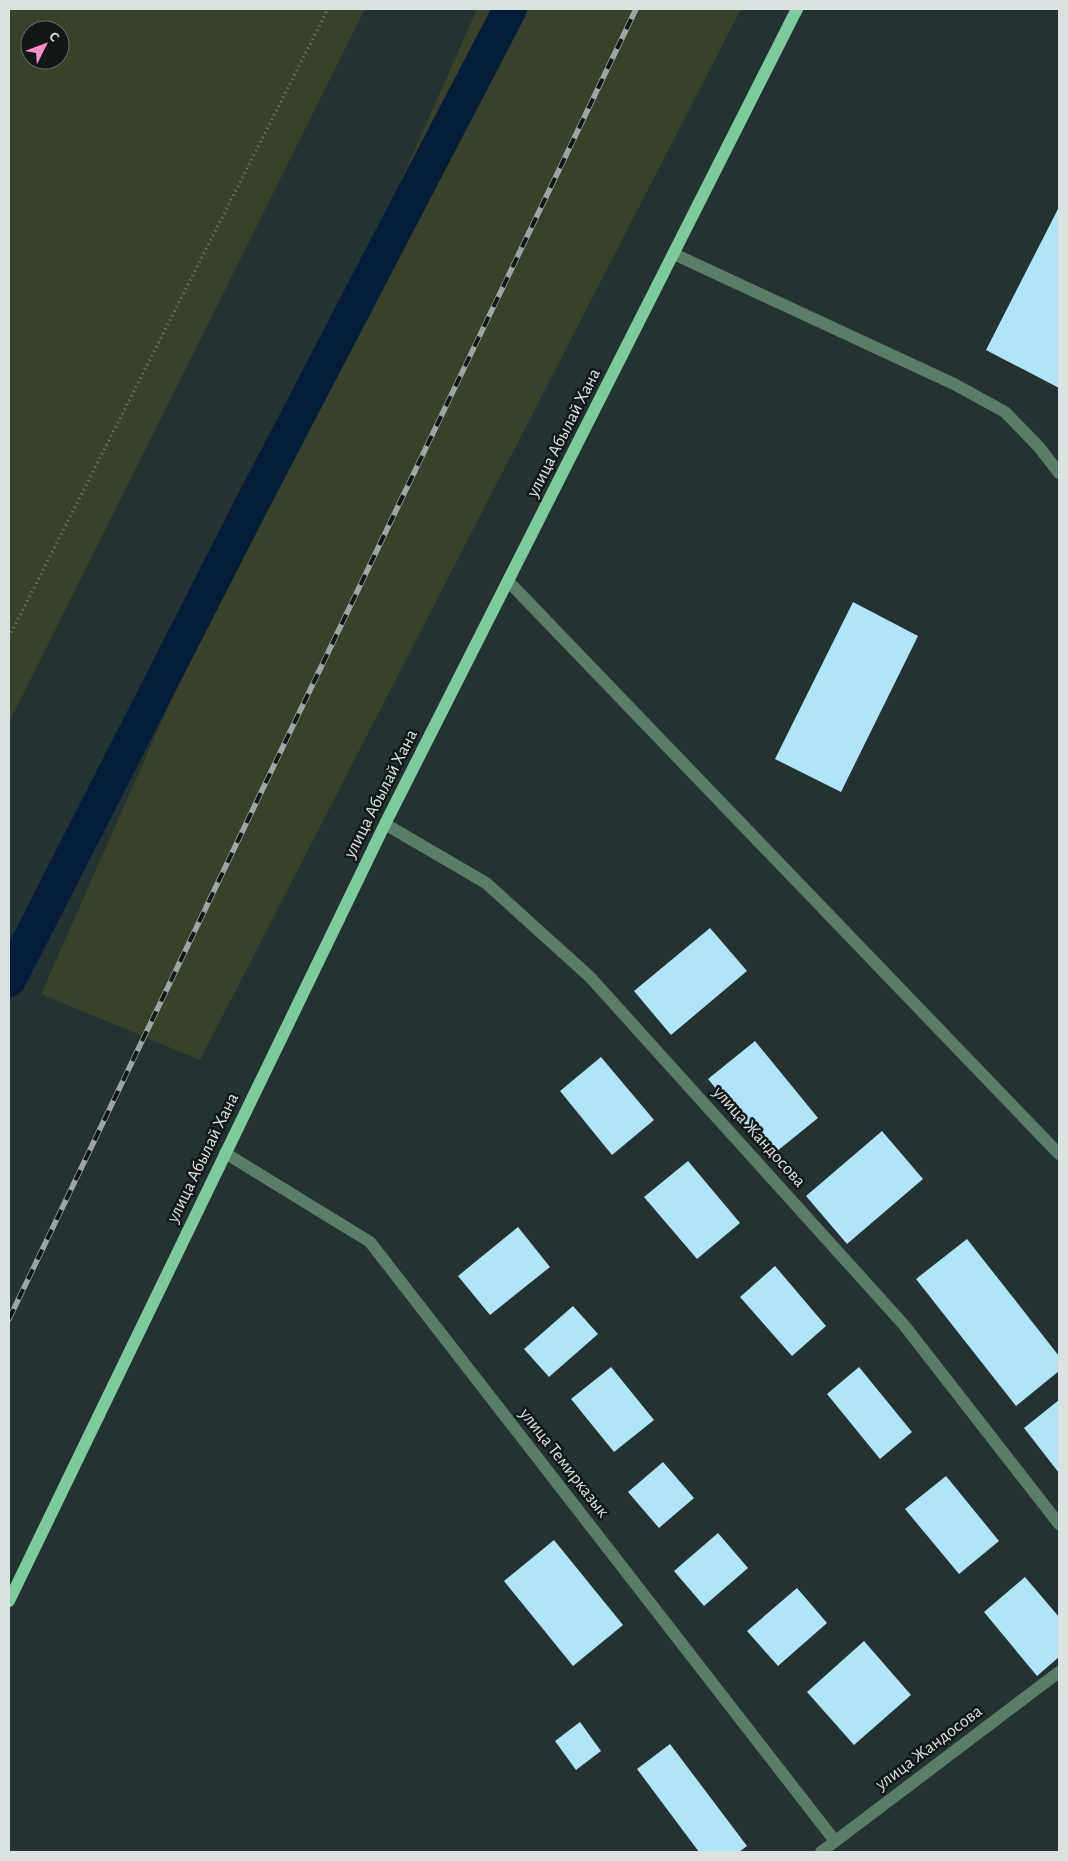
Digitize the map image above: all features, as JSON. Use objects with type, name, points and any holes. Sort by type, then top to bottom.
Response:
[{"type":"main road","name":"улица Абылай Хана","points":[[9,1601],[385,824],[797,9]]},
{"type":"street","points":[[674,254],[954,384],[1005,412],[1039,447],[1059,473]]},
{"type":"street","points":[[508,581],[1059,1154]]},
{"type":"street","name":"улица Жандосова","points":[[385,824],[486,883],[590,977],[904,1325],[1059,1524]]},
{"type":"street","name":"улица Темирказык","points":[[225,1153],[370,1242],[835,1841]]},
{"type":"street","name":"улица Жандосова","points":[[821,1852],[1059,1672]]},
{"type":"path","points":[[9,637],[328,9]]},
{"type":"green space","points":[[9,9],[365,9],[9,723]]},
{"type":"green space","points":[[477,9],[741,9],[200,1060],[41,994]]},
{"type":"building","points":[[1059,207],[1059,388],[986,350]]},
{"type":"building","points":[[853,602],[918,636],[841,792],[775,759]]},
{"type":"building","points":[[710,928],[747,971],[671,1035],[634,991]]},
{"type":"building","points":[[755,1041],[818,1118],[771,1156],[708,1079]]},
{"type":"building","points":[[601,1057],[654,1120],[612,1155],[560,1091]]},
{"type":"building","points":[[882,1131],[923,1179],[847,1244],[806,1196]]},
{"type":"building","points":[[688,1161],[740,1223],[697,1259],[644,1197]]},
{"type":"building","points":[[518,1227],[550,1267],[490,1315],[458,1276]]},
{"type":"building","points":[[967,1239],[1059,1356],[1059,1371],[1016,1406],[916,1279]]},
{"type":"building","points":[[775,1266],[826,1326],[792,1356],[740,1297]]},
{"type":"building","points":[[573,1306],[598,1334],[549,1377],[524,1349]]},
{"type":"building","points":[[611,1367],[654,1420],[614,1452],[571,1399]]},
{"type":"building","points":[[859,1367],[912,1432],[880,1459],[827,1394]]},
{"type":"building","points":[[1059,1400],[1059,1473],[1024,1428]]},
{"type":"building","points":[[663,1462],[694,1498],[659,1528],[628,1492]]},
{"type":"building","points":[[946,1476],[999,1541],[959,1574],[905,1509]]},
{"type":"building","points":[[718,1533],[748,1568],[704,1606],[674,1571]]},
{"type":"building","points":[[554,1540],[623,1625],[573,1666],[504,1581]]},
{"type":"building","points":[[1025,1577],[1059,1617],[1059,1657],[1037,1676],[984,1612]]},
{"type":"building","points":[[797,1588],[827,1623],[778,1666],[747,1631]]},
{"type":"building","points":[[864,1641],[911,1695],[854,1745],[807,1692]]},
{"type":"building","points":[[580,1722],[601,1751],[576,1770],[555,1741]]},
{"type":"building","points":[[670,1744],[747,1846],[739,1852],[699,1852],[637,1769]]},
{"type":"waterway","points":[[9,980],[252,504],[510,9]]},
{"type":"railway","points":[[9,1319],[636,9]]}]
